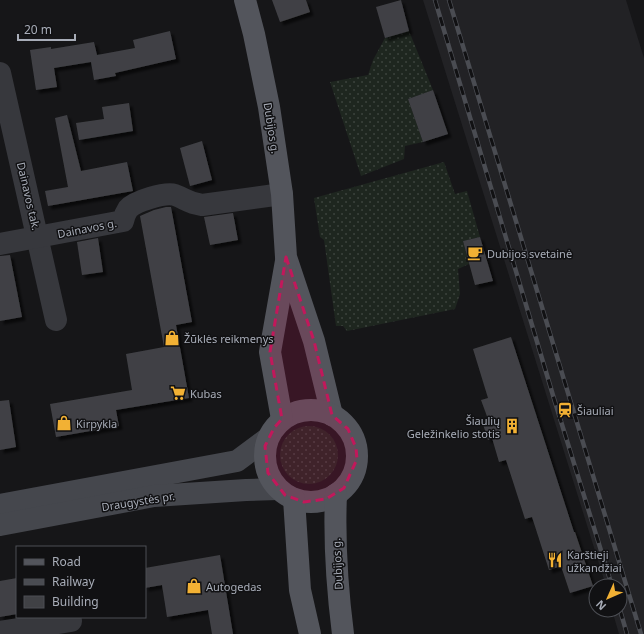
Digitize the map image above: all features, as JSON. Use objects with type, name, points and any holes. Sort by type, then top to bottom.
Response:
[{"type":"main road","name":"Dubijos g.","points":[[245,0],[254,34],[269,107],[282,194],[286,257],[270,352],[282,419]]},
{"type":"main road","name":"Dubijos g.","points":[[286,257],[314,341],[332,415]]},
{"type":"main road","points":[[312,409],[332,415],[341,421],[348,429],[356,448],[357,459],[351,479],[344,488],[326,500],[304,502],[286,494],[268,473],[265,465],[264,456],[268,438],[282,419],[301,410],[312,409]]},
{"type":"main road","name":"Draugystės pr.","points":[[0,505],[237,461],[268,438]]},
{"type":"main road","name":"Draugystės pr.","points":[[0,525],[154,496],[246,490],[286,494]]},
{"type":"main road","points":[[286,494],[300,590],[310,634]]},
{"type":"main road","name":"Dubijos g.","points":[[336,494],[335,518],[337,584],[343,634]]},
{"type":"street","name":"Dainavos tak.","points":[[0,73],[56,320]]},
{"type":"street","name":"Dainavos g.","points":[[0,244],[123,221],[128,210],[138,202],[165,195],[174,195],[191,203],[202,204],[282,194]]},
{"type":"street","points":[[0,632],[71,621]]},
{"type":"highlighted area","points":[[286,257],[314,341],[332,415],[348,429],[356,448],[357,459],[344,488],[326,499],[304,502],[285,495],[268,473],[265,446],[274,428],[282,419],[270,352]]},
{"type":"shaded area","points":[[423,0],[626,0],[644,58],[644,634],[619,634],[614,618],[628,618],[628,578],[604,578]]},
{"type":"shaded area","points":[[409,31],[433,90],[408,99],[423,142],[405,146],[404,159],[361,176],[330,82],[368,75],[373,60],[385,38]]},
{"type":"shaded area","points":[[444,162],[455,194],[467,191],[480,237],[463,241],[469,264],[458,269],[460,294],[455,309],[347,331],[343,326],[336,326],[324,240],[320,237],[314,198]]},
{"type":"shaded area","points":[[309,426],[320,428],[333,439],[336,444],[338,455],[336,466],[325,479],[320,482],[309,484],[298,482],[285,471],[282,466],[280,455],[282,444],[293,431],[298,428]]},
{"type":"building","points":[[272,0],[306,0],[310,12],[280,22]]},
{"type":"building","points":[[401,0],[409,31],[385,38],[376,7]]},
{"type":"building","points":[[170,31],[176,59],[115,73],[116,76],[94,80],[91,62],[54,68],[57,87],[36,90],[30,50],[51,47],[51,49],[94,42],[97,55],[135,48],[133,40]]},
{"type":"building","points":[[433,90],[448,134],[423,142],[408,99]]},
{"type":"building","points":[[129,103],[133,131],[79,140],[76,123],[104,119],[102,107]]},
{"type":"building","points":[[67,115],[81,171],[127,162],[133,191],[48,206],[45,191],[68,187],[55,118]]},
{"type":"building","points":[[202,141],[212,180],[190,186],[180,148]]},
{"type":"building","points":[[166,207],[171,207],[192,322],[176,325],[189,398],[116,410],[119,426],[56,437],[50,404],[132,390],[126,354],[164,347],[140,216]]},
{"type":"building","points":[[233,213],[238,240],[210,245],[204,217]]},
{"type":"building","name":"Dubijos svetainė","points":[[480,237],[493,281],[475,285],[463,241]]},
{"type":"building","points":[[98,238],[103,272],[82,275],[77,242]]},
{"type":"building","points":[[10,255],[22,317],[0,321],[0,256]]},
{"type":"building","name":"Šiaulių Geležinkelio stotis","points":[[511,337],[590,578],[588,578],[588,588],[570,593],[561,566],[549,570],[532,517],[525,519],[506,460],[499,462],[492,438],[488,440],[482,421],[488,419],[481,400],[488,398],[473,349]]},
{"type":"building","points":[[9,400],[16,447],[0,450],[0,401]]},
{"type":"building","name":"Autogedas","points":[[220,555],[233,634],[212,634],[208,610],[167,617],[162,585],[146,588],[146,568]]},
{"type":"building","points":[[16,578],[16,614],[0,617],[0,581]]},
{"type":"railway","points":[[435,0],[555,402],[610,578]]},
{"type":"railway","points":[[449,0],[641,634]]},
{"type":"railway","points":[[622,618],[627,634]]},
{"type":"place","name":"Dubijos svetainė","points":[[475,253]]},
{"type":"place","name":"Žūklės reikmenys","points":[[172,338]]},
{"type":"place","name":"Kubas","points":[[178,393]]},
{"type":"place","name":"Šiauliai","points":[[565,410]]},
{"type":"place","name":"Kirpykla","points":[[64,423]]},
{"type":"place","name":"Šiaulių Geležinkelio stotis","points":[[512,426]]},
{"type":"place","name":"Karštieji užkandžiai","points":[[555,560]]},
{"type":"place","name":"Autogedas","points":[[194,586]]}]
